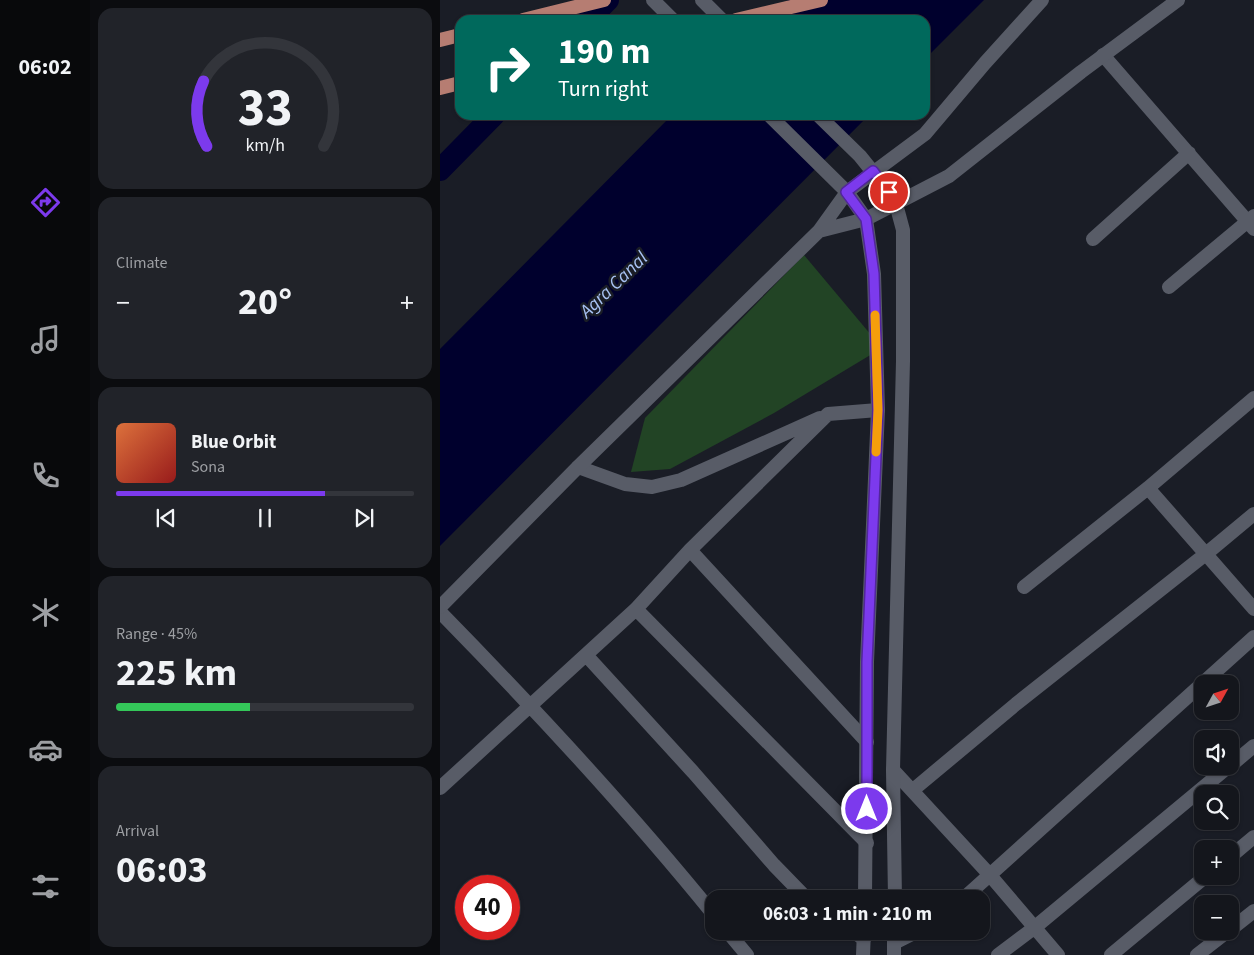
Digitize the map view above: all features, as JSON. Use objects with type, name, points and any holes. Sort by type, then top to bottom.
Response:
[{"type":"highway","points":[[543,15],[604,0]]},
{"type":"highway","points":[[757,15],[821,0]]},
{"type":"highway","points":[[440,40],[455,37]]},
{"type":"highway","points":[[440,88],[455,84]]},
{"type":"street","points":[[653,0],[668,15]]},
{"type":"street","points":[[702,0],[717,15]]},
{"type":"street","points":[[440,607],[578,467],[818,231],[846,192],[925,134],[985,63],[1042,0]]},
{"type":"street","points":[[818,231],[866,219],[949,176],[1103,55],[1178,0]]},
{"type":"street","points":[[1103,55],[1252,222],[1169,287]]},
{"type":"street","points":[[774,120],[834,179],[866,219],[874,274],[878,410],[867,662],[865,890]]},
{"type":"street","points":[[823,120],[873,171],[896,204],[903,230],[903,361],[893,770],[895,890]]},
{"type":"street","points":[[1094,240],[1189,153]]},
{"type":"street","points":[[1024,587],[1148,488],[1254,398]]},
{"type":"street","points":[[578,467],[625,484],[652,487],[680,480],[828,414],[878,410]]},
{"type":"street","points":[[440,788],[636,609],[690,550],[828,414]]},
{"type":"street","points":[[1148,488],[1207,553],[1254,609]]},
{"type":"street","points":[[913,790],[1016,704],[1254,514]]},
{"type":"street","points":[[690,550],[867,742]]},
{"type":"street","points":[[636,609],[867,843]]},
{"type":"street","points":[[440,612],[531,706],[705,904]]},
{"type":"street","points":[[972,890],[1254,637]]},
{"type":"street","points":[[586,655],[799,890]]},
{"type":"street","points":[[1239,758],[1254,746]]},
{"type":"street","points":[[893,770],[989,874],[1058,955]]},
{"type":"street","points":[[998,955],[1034,928],[1219,775]]},
{"type":"street","points":[[1239,850],[1254,837]]},
{"type":"street","points":[[1111,955],[1127,950],[1196,885]]},
{"type":"street","points":[[1239,922],[1254,911]]},
{"type":"street","points":[[734,940],[747,955]]},
{"type":"street","points":[[863,955],[864,940]]},
{"type":"street","points":[[1198,955],[1217,940]]},
{"type":"green space","points":[[804,255],[882,348],[774,413],[670,469],[631,472],[645,418]]},
{"type":"water","points":[[788,0],[984,0],[930,54],[930,15],[773,15]]},
{"type":"water","name":"Agra Canal","points":[[667,120],[864,120],[440,546],[440,349]]},
{"type":"waterway","points":[[593,15],[608,0]]},
{"type":"waterway","points":[[440,170],[489,120]]},
{"type":"slow traffic","points":[[875,315],[878,410],[876,452]]},
{"type":"route","points":[[867,809],[867,662],[878,410],[874,274],[866,219],[846,192],[873,171],[889,192]]}]
